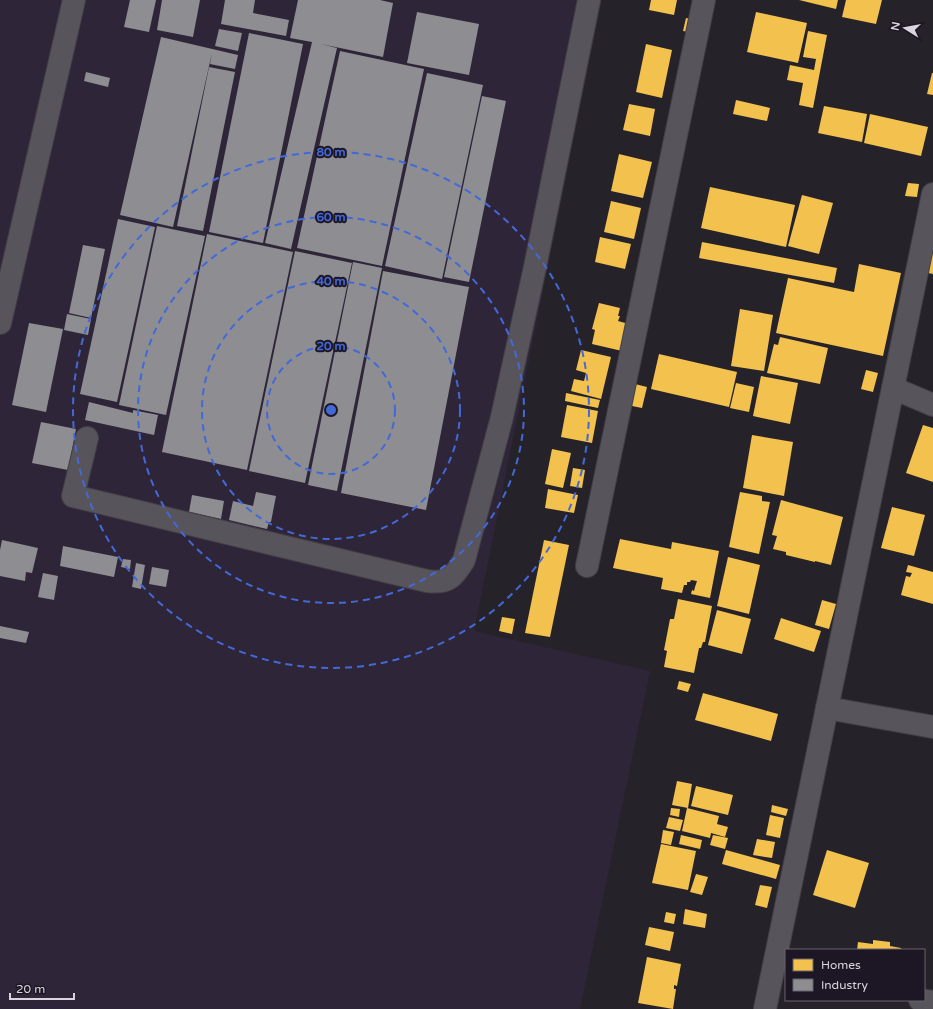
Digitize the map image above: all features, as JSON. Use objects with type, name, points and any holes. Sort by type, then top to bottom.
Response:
[{"type":"street","points":[[0,323],[74,0]]},
{"type":"street","points":[[87,438],[73,496],[427,581],[438,583],[447,580],[456,573],[464,560],[502,417],[535,267],[589,0]]},
{"type":"street","points":[[587,566],[704,0]]},
{"type":"street","points":[[765,1009],[779,973],[827,708],[933,194]]},
{"type":"street","points":[[893,388],[933,406]]},
{"type":"street","points":[[827,708],[933,727]]},
{"type":"shaded area","points":[[0,0],[602,0],[474,631],[650,671],[580,1009],[0,1009]]},
{"type":"building: Homes","points":[[651,0],[677,0],[674,15],[649,10]]},
{"type":"building: Homes","points":[[799,0],[838,0],[836,9]]},
{"type":"building: Homes","points":[[846,0],[882,0],[876,24],[842,17]]},
{"type":"building: Homes","points":[[756,12],[807,23],[798,63],[747,52]]},
{"type":"building: Homes","points":[[686,18],[691,19],[689,32],[683,31]]},
{"type":"building: Homes","points":[[808,31],[827,35],[813,108],[799,105],[803,83],[787,80],[790,65],[814,70],[816,59],[803,57]]},
{"type":"building: Homes","points":[[646,44],[672,50],[662,98],[636,92]]},
{"type":"building: Homes","points":[[933,73],[933,95],[927,94]]},
{"type":"building: Homes","points":[[736,100],[770,108],[767,121],[733,114]]},
{"type":"building: Homes","points":[[629,104],[655,109],[650,136],[623,130]]},
{"type":"building: Homes","points":[[824,106],[867,114],[862,142],[818,133]]},
{"type":"building: Homes","points":[[870,114],[928,127],[921,156],[864,143]]},
{"type":"building: Homes","points":[[619,154],[652,162],[643,198],[611,191]]},
{"type":"building: Homes","points":[[908,183],[919,184],[917,197],[905,196]]},
{"type":"building: Homes","points":[[710,187],[795,205],[786,247],[701,228]]},
{"type":"building: Homes","points":[[802,195],[833,203],[819,254],[788,246]]},
{"type":"building: Homes","points":[[611,201],[641,208],[634,239],[604,232]]},
{"type":"building: Homes","points":[[600,237],[631,244],[625,269],[595,262]]},
{"type":"building: Homes","points":[[702,242],[837,268],[834,283],[699,258]]},
{"type":"building: Homes","points":[[933,252],[933,274],[928,273]]},
{"type":"building: Homes","points":[[859,264],[901,273],[883,356],[776,333],[788,278],[854,292]]},
{"type":"building: Homes","points":[[599,303],[620,308],[618,316],[620,316],[618,321],[629,324],[622,351],[592,344],[595,330],[592,329]]},
{"type":"building: Homes","points":[[740,309],[773,315],[764,371],[731,366]]},
{"type":"building: Homes","points":[[780,337],[828,348],[820,384],[767,373],[774,344],[778,345]]},
{"type":"building: Homes","points":[[581,350],[611,357],[601,399],[571,391],[574,379],[584,381],[586,373],[576,370]]},
{"type":"building: Homes","points":[[659,354],[737,372],[729,407],[651,389]]},
{"type":"building: Homes","points":[[866,370],[878,373],[873,392],[861,389]]},
{"type":"building: Homes","points":[[761,376],[798,383],[790,424],[753,416]]},
{"type":"building: Homes","points":[[631,383],[647,387],[642,408],[627,405]]},
{"type":"building: Homes","points":[[736,383],[754,387],[749,412],[730,408]]},
{"type":"building: Homes","points":[[566,393],[600,400],[598,408],[565,401]]},
{"type":"building: Homes","points":[[567,405],[598,411],[592,443],[561,437]]},
{"type":"building: Homes","points":[[923,425],[933,428],[933,482],[906,473]]},
{"type":"building: Homes","points":[[752,435],[793,442],[784,496],[743,488]]},
{"type":"building: Homes","points":[[552,449],[571,453],[563,488],[545,484]]},
{"type":"building: Homes","points":[[573,468],[585,470],[582,488],[570,486]]},
{"type":"building: Homes","points":[[548,489],[578,495],[574,513],[545,508]]},
{"type":"building: Homes","points":[[740,492],[762,496],[762,501],[770,502],[759,554],[729,547]]},
{"type":"building: Homes","points":[[781,500],[843,517],[831,565],[786,555],[786,552],[773,549],[777,536],[772,535]]},
{"type":"building: Homes","points":[[892,507],[925,515],[914,556],[881,548]]},
{"type":"building: Homes","points":[[620,539],[671,549],[672,542],[719,551],[710,598],[691,594],[692,590],[694,591],[697,581],[691,580],[690,582],[687,582],[687,585],[684,585],[682,593],[661,589],[663,578],[613,568]]},
{"type":"building: Homes","points":[[544,540],[569,545],[550,637],[525,633]]},
{"type":"building: Homes","points":[[728,557],[760,565],[749,614],[717,606]]},
{"type":"building: Homes","points":[[908,565],[933,572],[933,604],[901,595],[906,576],[910,577],[912,573],[906,572]]},
{"type":"building: Homes","points":[[678,599],[712,606],[705,642],[703,642],[701,648],[699,648],[694,673],[664,667],[667,651],[664,650],[670,619],[674,619]]},
{"type":"building: Homes","points":[[822,600],[836,604],[829,629],[815,625]]},
{"type":"building: Homes","points":[[717,610],[751,619],[742,654],[708,645]]},
{"type":"building: Homes","points":[[502,617],[515,619],[512,634],[499,631]]},
{"type":"building: Homes","points":[[781,618],[821,631],[814,652],[774,639]]},
{"type":"building: Homes","points":[[679,681],[691,684],[688,692],[677,689]]},
{"type":"building: Homes","points":[[703,693],[778,714],[771,741],[695,720]]},
{"type":"building: Homes","points":[[677,781],[692,784],[688,808],[672,805]]},
{"type":"building: Homes","points":[[696,786],[733,795],[728,815],[691,806]]},
{"type":"building: Homes","points":[[772,805],[788,809],[786,816],[771,812]]},
{"type":"building: Homes","points":[[671,808],[680,809],[679,817],[670,815]]},
{"type":"building: Homes","points":[[687,808],[719,816],[717,824],[728,827],[725,837],[711,833],[710,838],[682,831]]},
{"type":"building: Homes","points":[[770,815],[784,818],[780,838],[766,835]]},
{"type":"building: Homes","points":[[669,817],[683,820],[680,831],[666,828]]},
{"type":"building: Homes","points":[[663,830],[674,832],[671,845],[661,843]]},
{"type":"building: Homes","points":[[681,835],[702,840],[700,849],[679,844]]},
{"type":"building: Homes","points":[[713,835],[728,838],[725,849],[710,845]]},
{"type":"building: Homes","points":[[757,839],[775,842],[772,858],[753,855]]},
{"type":"building: Homes","points":[[661,844],[696,851],[688,890],[652,883]]},
{"type":"building: Homes","points":[[726,850],[780,865],[776,879],[722,864]]},
{"type":"building: Homes","points":[[827,850],[869,863],[855,908],[813,895]]},
{"type":"building: Homes","points":[[696,874],[708,877],[702,895],[690,892]]},
{"type":"building: Homes","points":[[760,885],[772,887],[767,908],[755,905]]},
{"type":"building: Homes","points":[[685,909],[707,914],[705,928],[683,924]]},
{"type":"building: Homes","points":[[666,912],[676,914],[674,924],[664,922]]},
{"type":"building: Homes","points":[[649,927],[674,932],[670,951],[645,945]]},
{"type":"building: Homes","points":[[873,940],[890,942],[890,946],[901,949],[857,949],[858,942],[873,944]]},
{"type":"building: Homes","points":[[647,957],[681,964],[677,986],[674,985],[674,989],[676,989],[673,1009],[638,1003]]},
{"type":"building: Industry","points":[[130,0],[156,0],[149,32],[124,27]]},
{"type":"building: Industry","points":[[162,0],[200,0],[193,37],[157,30]]},
{"type":"building: Industry","points":[[225,0],[255,0],[253,13],[289,20],[286,36],[221,24]]},
{"type":"building: Industry","points":[[298,0],[380,0],[393,3],[383,57],[321,44],[337,48],[291,249],[265,243],[312,42],[290,38]]},
{"type":"building: Industry","points":[[417,12],[479,24],[469,75],[407,63]]},
{"type":"building: Industry","points":[[219,29],[242,33],[238,51],[215,46]]},
{"type":"building: Industry","points":[[249,33],[303,44],[263,243],[209,232]]},
{"type":"building: Industry","points":[[161,37],[238,55],[235,69],[210,64],[212,53],[173,227],[120,215]]},
{"type":"building: Industry","points":[[340,51],[424,69],[382,266],[297,248]]},
{"type":"building: Industry","points":[[209,67],[235,72],[203,231],[177,226]]},
{"type":"building: Industry","points":[[86,72],[110,78],[108,87],[84,81]]},
{"type":"building: Industry","points":[[427,73],[483,85],[442,279],[385,266]]},
{"type":"building: Industry","points":[[482,96],[506,101],[469,282],[444,277]]},
{"type":"building: Industry","points":[[118,219],[155,227],[117,402],[80,394]]},
{"type":"building: Industry","points":[[157,226],[205,236],[166,415],[119,405]]},
{"type":"building: Industry","points":[[207,234],[293,252],[247,470],[162,452]]},
{"type":"building: Industry","points":[[83,245],[105,249],[91,318],[69,313]]},
{"type":"building: Industry","points":[[295,251],[352,263],[305,483],[249,471]]},
{"type":"building: Industry","points":[[353,262],[382,268],[337,491],[308,485]]},
{"type":"building: Industry","points":[[383,271],[469,287],[426,510],[341,493]]},
{"type":"building: Industry","points":[[67,314],[91,319],[88,335],[64,330]]},
{"type":"building: Industry","points":[[29,323],[63,329],[46,412],[12,405]]},
{"type":"building: Industry","points":[[89,402],[133,413],[133,410],[158,415],[154,435],[85,420]]},
{"type":"building: Industry","points":[[41,422],[76,429],[68,470],[32,463]]},
{"type":"building: Industry","points":[[256,492],[276,496],[271,522],[269,522],[267,529],[229,520],[233,501],[253,506]]},
{"type":"building: Industry","points":[[192,495],[224,501],[221,519],[189,512]]},
{"type":"building: Industry","points":[[2,540],[38,548],[32,573],[26,572],[25,581],[0,576],[0,550]]},
{"type":"building: Industry","points":[[63,546],[118,557],[114,577],[60,566]]},
{"type":"building: Industry","points":[[123,559],[131,560],[130,569],[121,567]]},
{"type":"building: Industry","points":[[136,563],[145,565],[141,589],[132,587]]},
{"type":"building: Industry","points":[[152,567],[169,570],[166,587],[149,584]]},
{"type":"building: Industry","points":[[43,573],[58,576],[54,600],[38,597]]},
{"type":"building: Industry","points":[[0,626],[29,632],[26,643],[0,638]]}]
